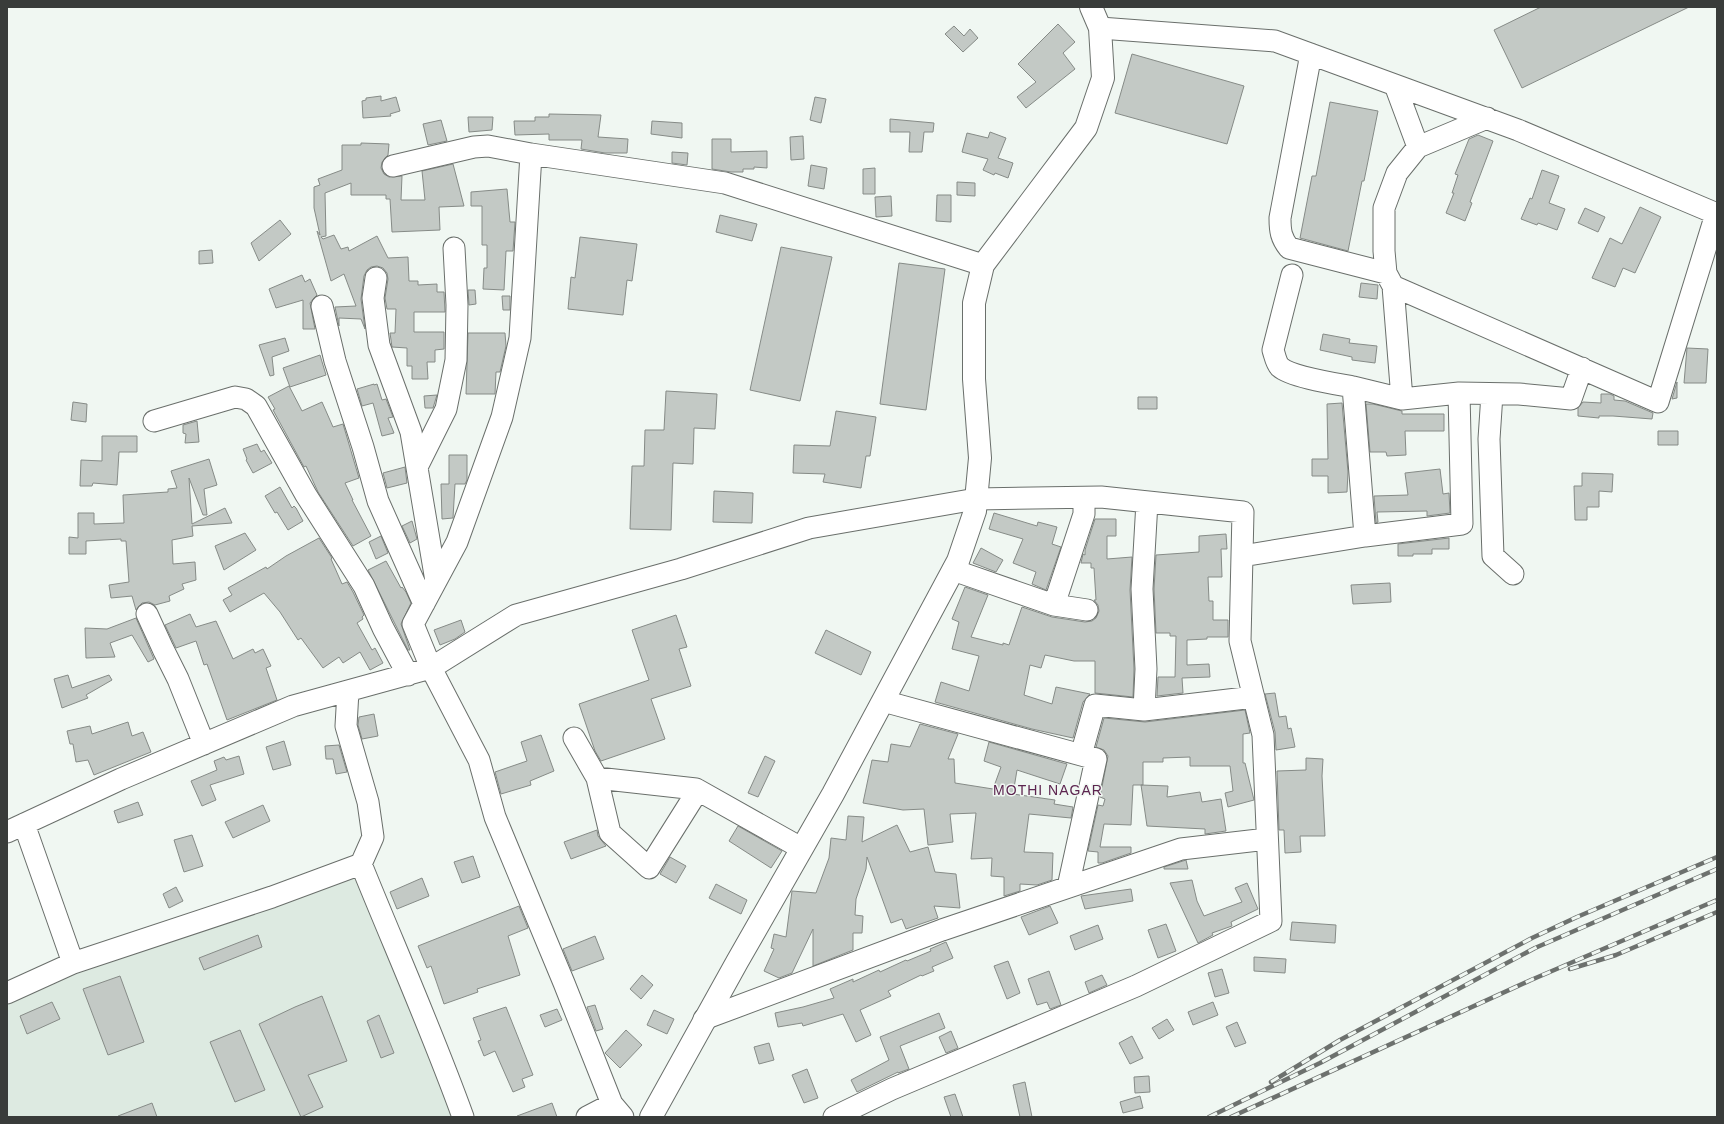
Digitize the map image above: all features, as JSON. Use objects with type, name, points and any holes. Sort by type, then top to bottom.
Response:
[{"type":"main road","points":[[651,1117],[704,1019],[883,701],[958,561],[975,511],[980,458],[974,379],[974,303],[983,265],[1086,128],[1103,78],[1100,28],[1091,7]]},
{"type":"street","points":[[1100,28],[1275,41],[1311,54],[1395,85],[1487,118],[1518,130],[1716,214],[1658,402],[1390,279],[1289,248],[1282,240],[1280,232],[1280,218],[1311,54]]},
{"type":"street","points":[[1395,85],[1418,147]]},
{"type":"street","points":[[1402,399],[1390,279],[1384,251],[1384,208],[1397,173],[1418,147],[1487,118]]},
{"type":"street","points":[[393,166],[474,147],[488,146],[531,154],[725,183],[983,265]]},
{"type":"street","points":[[531,154],[519,345],[502,417],[458,542],[413,624],[431,668],[479,760],[495,817],[617,1111],[587,1117]]},
{"type":"street","points":[[417,467],[446,409],[456,360],[457,305],[454,248]]},
{"type":"street","points":[[1292,275],[1273,350],[1280,367],[1290,372],[1402,399],[1459,393],[1519,394],[1571,399],[1582,368]]},
{"type":"street","points":[[376,278],[373,298],[379,345],[411,432],[436,581]]},
{"type":"street","points":[[322,306],[335,360],[363,447],[378,501],[424,604]]},
{"type":"street","points":[[1353,387],[1365,536]]},
{"type":"street","points":[[1242,556],[1365,536],[1462,524],[1459,393]]},
{"type":"street","points":[[1492,394],[1489,439],[1493,556],[1513,574]]},
{"type":"street","points":[[154,421],[235,397],[246,400],[256,406],[306,495],[364,586],[383,628],[408,675]]},
{"type":"street","points":[[73,963],[15,828],[121,779],[293,706],[431,668],[516,615],[681,569],[808,528],[976,499],[1101,497],[1243,512],[1240,641],[1263,735],[1271,921],[1136,986],[892,1089],[834,1117]]},
{"type":"street","points":[[1054,605],[1084,514],[1084,498]]},
{"type":"street","points":[[1144,710],[1146,669],[1142,589],[1147,502]]},
{"type":"street","points":[[953,570],[1054,605],[1087,610]]},
{"type":"street","points":[[147,614],[162,649],[178,679],[204,744]]},
{"type":"street","points":[[7,993],[73,963],[272,897],[361,864],[373,837],[368,802],[346,726],[348,691]]},
{"type":"street","points":[[1081,755],[1095,705],[1144,710],[1254,697]]},
{"type":"street","points":[[883,701],[1096,759],[1068,887]]},
{"type":"street","points":[[574,738],[597,778],[610,833],[649,868],[696,795],[696,789]]},
{"type":"street","points":[[597,778],[696,789],[801,848]]},
{"type":"street","points":[[704,1019],[942,930],[1181,849],[1267,839]]},
{"type":"street","points":[[361,864],[409,983],[438,1048],[463,1117]]},
{"type":"shaded area","points":[[361,864],[463,1117],[7,1117],[7,993]]},
{"type":"building","points":[[1541,7],[1689,7],[1522,88],[1494,30]]},
{"type":"building","points":[[1058,24],[1075,42],[1063,53],[1075,69],[1026,108],[1017,97],[1036,82],[1018,64]]},
{"type":"building","points":[[954,26],[964,36],[970,29],[978,38],[963,52],[945,34]]},
{"type":"building","points":[[1132,54],[1244,86],[1227,144],[1115,113]]},
{"type":"building","points":[[381,96],[381,101],[396,97],[400,111],[390,114],[391,116],[363,118],[362,101],[366,100],[366,98]]},
{"type":"building","points":[[815,97],[826,99],[821,123],[810,120]]},
{"type":"building","points":[[1330,102],[1378,111],[1348,251],[1300,238],[1312,176],[1316,176]]},
{"type":"building","points":[[549,114],[601,115],[598,137],[628,139],[627,153],[605,153],[581,149],[582,140],[549,140],[549,134],[515,135],[514,121],[535,121],[535,117],[549,117]]},
{"type":"building","points":[[468,117],[493,117],[492,130],[469,132]]},
{"type":"building","points":[[890,119],[934,123],[933,132],[924,132],[922,152],[909,152],[910,132],[890,132]]},
{"type":"building","points":[[441,120],[447,141],[428,145],[423,124]]},
{"type":"building","points":[[652,121],[682,123],[682,138],[651,134]]},
{"type":"building","points":[[990,132],[1006,138],[998,158],[1013,163],[1008,178],[995,173],[994,175],[983,170],[988,159],[962,152],[967,133],[988,138]]},
{"type":"building","points":[[1478,135],[1493,141],[1470,202],[1472,203],[1465,221],[1446,213],[1454,193],[1452,193],[1458,175],[1455,174],[1469,139]]},
{"type":"building","points":[[803,136],[804,159],[791,160],[790,137]]},
{"type":"building","points":[[712,139],[731,139],[731,152],[767,151],[767,168],[754,167],[754,169],[743,169],[743,172],[712,169]]},
{"type":"building","points":[[361,143],[389,144],[388,155],[382,162],[381,168],[384,174],[389,177],[402,176],[401,200],[425,200],[422,171],[453,164],[464,206],[439,207],[440,230],[392,232],[390,199],[386,199],[386,195],[351,195],[351,183],[325,193],[326,236],[321,237],[323,239],[334,235],[341,249],[348,247],[349,251],[377,236],[388,258],[408,257],[409,281],[418,281],[418,285],[437,284],[437,292],[444,292],[445,312],[414,312],[414,332],[444,332],[444,349],[435,350],[435,362],[427,362],[428,379],[412,379],[412,366],[407,366],[407,348],[392,347],[390,333],[395,333],[396,309],[387,309],[385,298],[388,279],[387,273],[383,268],[377,266],[371,267],[367,270],[364,276],[361,299],[365,329],[361,319],[339,318],[339,326],[335,307],[356,306],[344,274],[331,281],[317,231],[320,235],[314,208],[314,187],[320,185],[318,179],[342,170],[342,145],[361,145]]},
{"type":"building","points":[[672,152],[688,153],[687,165],[672,163]]},
{"type":"building","points":[[811,165],[827,168],[824,189],[808,186]]},
{"type":"building","points":[[875,168],[875,194],[863,194],[863,169]]},
{"type":"building","points":[[1542,170],[1559,176],[1549,203],[1565,209],[1557,230],[1521,219],[1530,198],[1532,199]]},
{"type":"building","points":[[957,182],[975,183],[975,196],[957,195]]},
{"type":"building","points":[[507,189],[510,222],[515,222],[513,251],[506,251],[504,290],[483,289],[484,268],[487,268],[487,245],[482,245],[482,206],[471,206],[471,192]]},
{"type":"building","points":[[937,195],[951,195],[951,222],[936,221]]},
{"type":"building","points":[[891,196],[892,216],[876,217],[875,197]]},
{"type":"building","points":[[1640,207],[1661,217],[1635,273],[1623,268],[1615,287],[1592,278],[1610,238],[1622,244]]},
{"type":"building","points":[[1585,208],[1605,217],[1598,232],[1578,223]]},
{"type":"building","points":[[720,215],[757,224],[752,241],[716,232]]},
{"type":"building","points":[[280,220],[291,234],[259,261],[251,243]]},
{"type":"building","points":[[580,237],[637,244],[632,281],[627,280],[623,315],[568,309],[571,277],[575,278]]},
{"type":"building","points":[[781,247],[832,257],[800,401],[750,390]]},
{"type":"building","points":[[212,250],[213,263],[199,264],[199,251]]},
{"type":"building","points":[[899,263],[945,269],[926,410],[880,404]]},
{"type":"building","points":[[302,275],[305,282],[310,279],[317,295],[310,303],[315,329],[303,329],[303,300],[276,308],[269,289]]},
{"type":"building","points":[[1361,283],[1378,285],[1377,299],[1359,297]]},
{"type":"building","points":[[468,290],[475,290],[476,304],[469,305]]},
{"type":"building","points":[[502,296],[510,296],[510,310],[503,310]]},
{"type":"building","points":[[468,333],[505,333],[506,346],[500,372],[496,372],[495,394],[466,394]]},
{"type":"building","points":[[1323,334],[1350,339],[1349,343],[1377,346],[1375,363],[1352,360],[1352,357],[1320,350]]},
{"type":"building","points":[[285,338],[289,351],[272,357],[274,375],[270,376],[259,345]]},
{"type":"building","points":[[1687,348],[1708,349],[1706,383],[1684,383]]},
{"type":"building","points":[[320,355],[326,375],[290,387],[283,368]]},
{"type":"building","points":[[1677,382],[1677,398],[1672,399]]},
{"type":"building","points":[[377,384],[382,400],[386,399],[393,417],[388,418],[394,433],[382,436],[373,403],[362,406],[357,389]]},
{"type":"building","points":[[289,386],[302,411],[322,402],[333,427],[343,424],[359,478],[345,483],[352,500],[371,536],[353,546],[318,492],[306,466],[304,467],[273,410],[275,409],[268,397]]},
{"type":"building","points":[[666,391],[717,394],[715,429],[694,428],[693,464],[673,463],[671,530],[630,529],[632,466],[644,466],[645,430],[664,430]]},
{"type":"building","points":[[1601,394],[1610,394],[1614,396],[1614,400],[1625,401],[1653,413],[1652,419],[1613,416],[1599,416],[1599,418],[1578,416],[1578,408],[1583,402],[1601,403]]},
{"type":"building","points":[[437,395],[433,408],[425,408],[424,396]]},
{"type":"building","points":[[1138,397],[1157,397],[1157,409],[1138,409]]},
{"type":"building","points":[[73,402],[87,404],[86,422],[71,420]]},
{"type":"building","points":[[1342,403],[1348,472],[1347,492],[1328,493],[1328,476],[1312,476],[1312,459],[1328,459],[1327,404]]},
{"type":"building","points":[[1366,404],[1373,404],[1402,411],[1402,414],[1444,414],[1444,431],[1405,431],[1406,455],[1387,456],[1386,452],[1370,452]]},
{"type":"building","points":[[836,411],[876,417],[870,456],[866,456],[861,488],[823,482],[825,474],[793,473],[794,445],[830,446]]},
{"type":"building","points":[[197,421],[199,442],[185,443],[186,434],[183,433],[183,425]]},
{"type":"building","points":[[1658,431],[1678,431],[1678,445],[1658,445]]},
{"type":"building","points":[[102,436],[137,436],[137,452],[119,452],[117,485],[93,483],[92,486],[80,486],[81,460],[102,461]]},
{"type":"building","points":[[257,444],[261,452],[264,450],[272,463],[253,473],[246,460],[247,459],[243,449]]},
{"type":"building","points":[[449,455],[467,455],[467,480],[465,484],[455,484],[453,518],[442,519],[441,484],[449,484]]},
{"type":"building","points":[[209,459],[217,485],[204,489],[207,515],[203,515],[189,478],[192,524],[225,508],[232,523],[192,526],[193,536],[172,540],[173,564],[195,562],[196,580],[182,584],[184,589],[169,596],[170,601],[155,605],[149,602],[142,603],[136,610],[132,596],[111,598],[109,585],[129,582],[126,541],[121,541],[121,539],[86,541],[86,554],[69,554],[69,537],[78,538],[78,513],[94,513],[94,524],[124,523],[123,495],[168,492],[168,489],[177,488],[171,471]]},
{"type":"building","points":[[405,467],[407,483],[387,488],[383,473]]},
{"type":"building","points":[[1440,469],[1443,494],[1449,493],[1450,513],[1427,516],[1427,511],[1377,512],[1378,522],[1376,523],[1374,496],[1408,495],[1405,473]]},
{"type":"building","points":[[1582,473],[1613,474],[1612,492],[1599,491],[1599,507],[1587,507],[1587,520],[1575,520],[1574,486],[1582,486]]},
{"type":"building","points":[[280,487],[292,508],[294,506],[296,508],[303,521],[288,530],[277,512],[275,513],[265,496]]},
{"type":"building","points":[[714,491],[753,493],[752,523],[713,522]]},
{"type":"building","points":[[994,513],[1037,526],[1038,522],[1057,527],[1052,544],[1061,547],[1046,590],[1032,584],[1036,572],[1013,563],[1023,539],[989,529]]},
{"type":"building","points":[[1095,519],[1116,519],[1116,536],[1107,536],[1107,559],[1132,557],[1130,590],[1134,669],[1133,697],[1095,693],[1095,661],[1074,661],[1045,655],[1041,668],[1030,665],[1024,695],[1052,704],[1056,687],[1090,694],[1083,702],[1073,738],[1032,729],[935,702],[941,682],[969,691],[979,656],[952,649],[959,622],[952,619],[965,587],[988,595],[971,637],[1003,645],[1003,643],[1009,645],[1022,607],[1052,617],[1085,622],[1092,621],[1096,618],[1099,611],[1098,605],[1094,600],[1096,600],[1094,568],[1091,568],[1091,563],[1081,563],[1083,554],[1085,555],[1085,550]]},
{"type":"building","points":[[412,521],[417,539],[410,543],[402,526]]},
{"type":"building","points":[[245,533],[256,550],[224,570],[215,546]]},
{"type":"building","points":[[1226,534],[1227,549],[1221,549],[1222,577],[1208,577],[1209,601],[1213,601],[1213,620],[1228,620],[1228,637],[1207,637],[1207,639],[1187,640],[1187,665],[1209,664],[1210,677],[1182,678],[1183,693],[1157,696],[1158,677],[1175,677],[1176,636],[1170,636],[1170,633],[1156,633],[1154,589],[1156,555],[1199,552],[1199,536]]},
{"type":"building","points":[[381,536],[388,553],[376,559],[369,542]]},
{"type":"building","points":[[319,538],[332,558],[331,559],[342,584],[347,582],[353,592],[364,615],[362,617],[363,619],[357,623],[372,650],[375,648],[383,663],[370,670],[360,652],[343,663],[339,657],[323,668],[301,638],[298,640],[280,612],[264,593],[230,612],[223,600],[232,595],[228,588],[266,567],[267,569],[286,556]]},
{"type":"building","points":[[1449,538],[1449,549],[1432,549],[1432,554],[1398,556],[1398,544]]},
{"type":"building","points":[[981,548],[1003,560],[996,572],[973,563]]},
{"type":"building","points":[[386,561],[401,588],[402,587],[406,592],[411,603],[401,624],[410,650],[408,650],[368,570]]},
{"type":"building","points":[[1390,583],[1391,602],[1353,604],[1351,585]]},
{"type":"building","points":[[190,614],[196,627],[216,621],[233,659],[253,649],[255,653],[263,649],[271,666],[266,668],[277,700],[227,720],[207,664],[204,665],[196,641],[176,648],[165,625]]},
{"type":"building","points":[[676,615],[687,647],[679,649],[691,686],[651,699],[665,739],[601,761],[595,751],[579,704],[649,680],[632,630]]},
{"type":"building","points":[[136,618],[154,659],[148,662],[132,635],[110,643],[115,657],[86,658],[85,628],[107,629]]},
{"type":"building","points":[[461,620],[465,632],[455,639],[440,645],[434,630]]},
{"type":"building","points":[[826,630],[871,652],[861,675],[815,653]]},
{"type":"building","points":[[68,675],[72,688],[109,675],[112,680],[86,695],[88,698],[62,708],[54,679]]},
{"type":"building","points":[[1275,693],[1279,717],[1286,716],[1288,729],[1291,728],[1295,747],[1276,750],[1275,732],[1265,694]]},
{"type":"building","points":[[1245,710],[1250,733],[1243,734],[1243,763],[1245,763],[1254,800],[1228,807],[1225,793],[1233,791],[1230,766],[1190,766],[1190,757],[1163,758],[1163,762],[1143,762],[1143,785],[1133,785],[1131,825],[1104,824],[1100,847],[1131,847],[1131,853],[1098,863],[1098,852],[1088,851],[1098,805],[1103,806],[1105,799],[1100,797],[1108,756],[1104,750],[1096,747],[1104,718],[1145,722]]},
{"type":"building","points":[[374,714],[378,736],[362,739],[358,725],[359,717]]},
{"type":"building","points":[[128,722],[132,736],[143,732],[151,752],[94,775],[88,760],[76,762],[73,744],[70,744],[67,731],[90,726],[92,734]]},
{"type":"building","points":[[920,724],[958,734],[948,759],[954,759],[955,783],[993,789],[1001,767],[984,761],[989,742],[1067,764],[1060,784],[1017,770],[1013,794],[1055,800],[1054,804],[1073,807],[1071,818],[1029,814],[1024,852],[1053,853],[1052,880],[1037,885],[1020,884],[1020,891],[1004,896],[1004,877],[991,876],[992,858],[971,859],[976,813],[950,814],[953,842],[928,845],[924,809],[903,810],[863,803],[872,760],[888,762],[891,744],[910,747]]},
{"type":"building","points":[[541,735],[554,771],[530,781],[531,785],[501,794],[495,772],[527,761],[521,742]]},
{"type":"building","points":[[284,741],[291,765],[273,770],[266,747]]},
{"type":"building","points":[[339,745],[347,772],[336,774],[333,759],[326,759],[325,746]]},
{"type":"building","points":[[239,756],[244,774],[210,785],[216,800],[202,806],[191,781],[217,770],[214,761],[224,757],[226,760]]},
{"type":"building","points":[[765,756],[775,761],[758,797],[748,793]]},
{"type":"building","points":[[1306,758],[1323,759],[1322,776],[1325,836],[1300,836],[1301,852],[1285,853],[1284,830],[1279,830],[1277,771],[1306,770]]},
{"type":"building","points":[[1141,785],[1168,786],[1167,797],[1200,792],[1202,802],[1221,799],[1226,831],[1205,834],[1205,829],[1147,826]]},
{"type":"building","points":[[138,802],[143,815],[118,823],[114,811]]},
{"type":"building","points":[[263,805],[270,821],[233,838],[225,822]]},
{"type":"building","points":[[848,816],[864,817],[862,842],[897,825],[910,852],[928,847],[935,872],[956,874],[960,908],[934,906],[938,918],[906,929],[902,919],[891,923],[867,857],[866,869],[856,899],[855,915],[863,916],[862,933],[853,933],[853,950],[813,966],[813,929],[792,973],[779,978],[764,971],[774,949],[771,948],[774,934],[786,937],[792,891],[816,893],[829,858],[831,838],[846,840]]},
{"type":"building","points":[[738,826],[782,851],[771,868],[729,841]]},
{"type":"building","points":[[597,830],[598,836],[606,846],[571,859],[564,842]]},
{"type":"building","points":[[192,835],[203,866],[184,872],[174,840]]},
{"type":"building","points":[[473,856],[480,877],[462,883],[454,862]]},
{"type":"building","points":[[670,857],[686,866],[676,883],[660,874]]},
{"type":"building","points":[[1186,860],[1188,869],[1164,869],[1164,867]]},
{"type":"building","points":[[422,878],[429,896],[397,909],[390,892]]},
{"type":"building","points":[[1192,880],[1197,901],[1204,916],[1242,902],[1235,888],[1247,883],[1258,909],[1231,922],[1232,926],[1212,933],[1213,935],[1198,943],[1170,883]]},
{"type":"building","points":[[716,884],[747,900],[741,914],[709,898]]},
{"type":"building","points":[[176,887],[183,901],[169,908],[163,894]]},
{"type":"building","points":[[1131,889],[1133,901],[1085,909],[1081,896]]},
{"type":"building","points":[[519,906],[528,928],[508,936],[520,975],[477,989],[478,992],[444,1004],[431,966],[427,968],[418,946]]},
{"type":"building","points":[[1050,906],[1058,923],[1029,935],[1021,917]]},
{"type":"building","points":[[1292,922],[1336,925],[1335,943],[1290,940]]},
{"type":"building","points":[[1166,924],[1176,951],[1158,958],[1148,930]]},
{"type":"building","points":[[1098,925],[1103,939],[1075,950],[1070,936]]},
{"type":"building","points":[[258,935],[262,947],[204,970],[199,958]]},
{"type":"building","points":[[595,936],[604,959],[572,971],[563,949]]},
{"type":"building","points":[[946,942],[953,958],[932,967],[934,971],[922,976],[921,975],[888,991],[891,996],[860,1010],[871,1035],[856,1042],[843,1014],[803,1026],[802,1023],[778,1027],[775,1013],[834,998],[830,989],[853,979],[853,982],[879,970],[880,972],[931,951],[930,949]]},
{"type":"building","points":[[1254,957],[1286,959],[1285,973],[1254,971]]},
{"type":"building","points":[[1008,961],[1020,993],[1007,999],[994,966]]},
{"type":"building","points":[[1222,969],[1229,993],[1215,997],[1208,973]]},
{"type":"building","points":[[1049,971],[1061,1005],[1050,1009],[1047,1002],[1037,1005],[1028,979]]},
{"type":"building","points":[[642,975],[653,985],[641,999],[630,989]]},
{"type":"building","points":[[1102,975],[1107,985],[1089,993],[1085,982]]},
{"type":"building","points":[[120,976],[144,1042],[108,1055],[83,989]]},
{"type":"building","points":[[322,996],[347,1061],[308,1075],[323,1107],[301,1117],[259,1024]]},
{"type":"building","points":[[52,1002],[60,1019],[27,1034],[20,1016]]},
{"type":"building","points":[[1213,1002],[1218,1015],[1193,1025],[1188,1012]]},
{"type":"building","points":[[595,1005],[603,1029],[596,1031],[587,1007]]},
{"type":"building","points":[[506,1007],[533,1075],[522,1079],[525,1087],[513,1092],[495,1051],[484,1056],[478,1041],[481,1040],[473,1018]]},
{"type":"building","points":[[557,1009],[562,1020],[545,1027],[540,1015]]},
{"type":"building","points":[[654,1010],[674,1019],[667,1034],[647,1025]]},
{"type":"building","points":[[939,1013],[945,1028],[900,1046],[909,1069],[898,1072],[857,1092],[851,1080],[889,1060],[880,1037]]},
{"type":"building","points":[[379,1015],[394,1053],[381,1058],[367,1021]]},
{"type":"building","points":[[1167,1019],[1174,1030],[1159,1039],[1152,1028]]},
{"type":"building","points":[[1237,1022],[1246,1043],[1235,1047],[1226,1027]]},
{"type":"building","points":[[240,1030],[265,1090],[235,1102],[210,1042]]},
{"type":"building","points":[[626,1030],[642,1045],[620,1068],[605,1053]]},
{"type":"building","points":[[951,1031],[958,1048],[946,1053],[939,1037]]},
{"type":"building","points":[[1132,1036],[1143,1058],[1130,1064],[1119,1043]]},
{"type":"building","points":[[769,1043],[774,1060],[759,1064],[754,1047]]},
{"type":"building","points":[[807,1069],[818,1098],[804,1103],[792,1075]]},
{"type":"building","points":[[1149,1076],[1150,1092],[1135,1093],[1134,1077]]},
{"type":"building","points":[[1025,1082],[1032,1117],[1020,1117],[1013,1085]]},
{"type":"building","points":[[955,1094],[963,1117],[951,1117],[944,1097]]},
{"type":"building","points":[[1140,1096],[1143,1108],[1123,1113],[1120,1102]]},
{"type":"building","points":[[152,1103],[157,1117],[118,1117],[118,1116]]},
{"type":"building","points":[[552,1103],[557,1117],[517,1117],[517,1116]]},
{"type":"railway","points":[[1271,1082],[1340,1040],[1532,938],[1717,857]]},
{"type":"railway","points":[[1209,1117],[1320,1063],[1535,948],[1717,869]]},
{"type":"railway","points":[[1231,1117],[1531,980],[1717,900]]},
{"type":"railway","points":[[1570,969],[1616,955],[1717,912]]},
{"type":"district","name":"MOTHI NAGAR","points":[[1048,790]]}]
